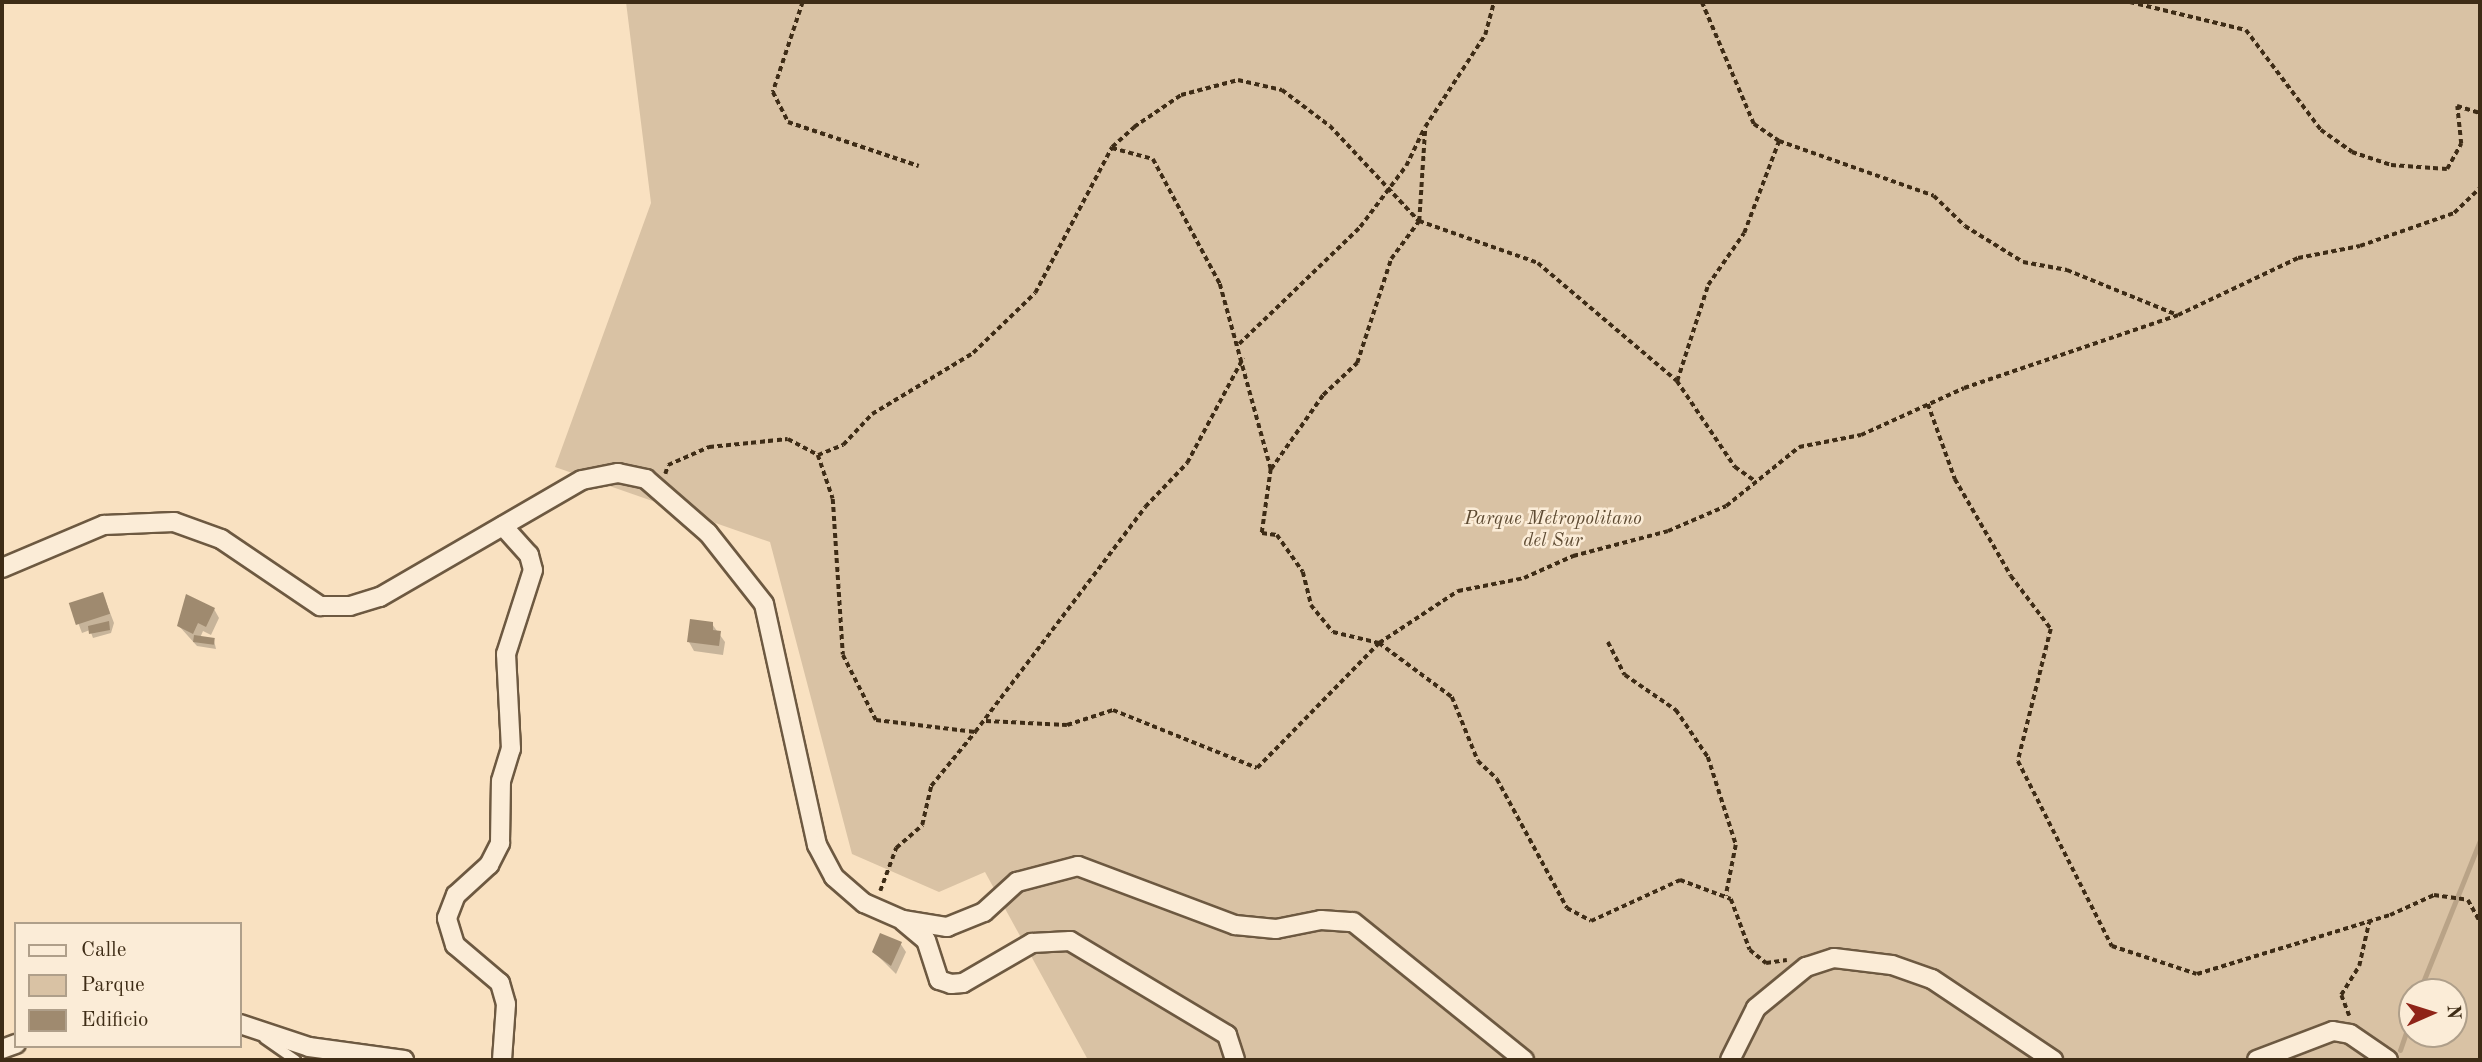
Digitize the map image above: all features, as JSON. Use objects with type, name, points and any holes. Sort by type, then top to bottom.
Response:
[{"type":"street","points":[[2,568],[104,526],[174,522],[221,539],[320,606],[350,606],[380,597],[503,526],[600,475],[632,476],[660,490],[741,568],[764,604],[817,845],[834,877],[874,908],[903,920],[947,928],[966,922],[1017,882],[1078,866],[1235,925],[1276,929],[1321,919],[1353,922],[1524,1060]]},
{"type":"street","points":[[502,1060],[506,1004],[500,983],[455,945],[447,918],[456,895],[489,865],[500,843],[501,781],[512,748],[506,654],[533,570],[503,526]]},
{"type":"street","points":[[903,920],[926,940],[939,980],[951,984],[963,984],[1032,943],[1070,941],[1227,1035],[1235,1060]]},
{"type":"street","points":[[1730,1060],[1756,1008],[1806,967],[1834,958],[1892,965],[1932,979],[2053,1060]]},
{"type":"street","points":[[243,1025],[309,1048],[404,1060]]},
{"type":"street","points":[[2257,1060],[2333,1031],[2357,1038],[2388,1060]]},
{"type":"lane","points":[[243,1025],[295,1060]]},
{"type":"path","points":[[803,2],[773,92],[788,122],[919,166]]},
{"type":"path","points":[[1239,344],[1360,227],[1485,34],[1494,2]]},
{"type":"path","points":[[1702,2],[1754,124],[1779,141],[1934,196],[1965,226],[2023,262],[2067,270],[2178,315]]},
{"type":"path","points":[[2130,2],[2246,30],[2321,130],[2352,152],[2391,164],[2447,169],[2462,144],[2457,106],[2480,113]]},
{"type":"path","points":[[818,456],[973,353],[1035,293],[1112,148],[1181,95],[1238,80],[1282,90],[1390,184],[1419,221],[1538,263],[1677,381],[1723,452],[1756,481]]},
{"type":"path","points":[[1271,469],[1324,395],[1357,363],[1391,259],[1419,221],[1425,127]]},
{"type":"path","points":[[1677,381],[1708,285],[1745,233],[1779,141]]},
{"type":"path","points":[[1112,148],[1153,159],[1220,284],[1243,358],[1271,469],[1262,533],[1277,535],[1303,572],[1311,605],[1333,632],[1379,643],[1452,697],[1478,761],[1497,779],[1567,908],[1591,921],[1681,880],[1726,897]]},
{"type":"path","points":[[986,721],[1021,727],[1068,725],[1113,710],[1257,768],[1379,643],[1458,591],[1524,578],[1573,556],[1668,531],[1726,506],[1799,447],[1861,435],[1928,404],[2178,315],[2298,258],[2360,246],[2454,213],[2480,188]]},
{"type":"path","points":[[874,908],[896,848],[922,825],[931,786],[986,721],[1145,508],[1187,463],[1243,358]]},
{"type":"path","points":[[1928,404],[1955,478],[2051,629],[2018,761],[2112,946],[2197,974],[2369,922],[2434,895],[2468,900],[2480,922]]},
{"type":"path","points":[[660,490],[668,465],[709,447],[788,439],[818,456],[833,499],[843,655],[876,720],[975,732]]},
{"type":"path","points":[[1608,642],[1625,674],[1676,710],[1708,757],[1736,845],[1726,897],[1750,950],[1766,963],[1783,959],[1806,967]]},
{"type":"path","points":[[2357,1038],[2341,995],[2359,967],[2369,922]]},
{"type":"path","points":[[1894,1060],[1947,1060]]},
{"type":"green space","name":"Parque Metropolitano del Sur","points":[[626,2],[2480,2],[2480,1060],[1088,1060],[985,872],[939,892],[852,854],[770,542],[555,467],[651,203]]},
{"type":"building","points":[[103,592],[110,614],[76,625],[69,603]]},
{"type":"building","points":[[186,594],[215,608],[206,627],[198,623],[193,634],[177,626]]},
{"type":"building","points":[[690,619],[713,622],[713,630],[721,631],[719,646],[687,642]]},
{"type":"building","points":[[109,621],[110,630],[89,634],[88,626]]},
{"type":"building","points":[[194,635],[215,638],[214,645],[193,642]]},
{"type":"building","points":[[880,933],[902,942],[891,966],[872,952]]},
{"type":"waterway","points":[[2425,978],[2480,840]]}]
